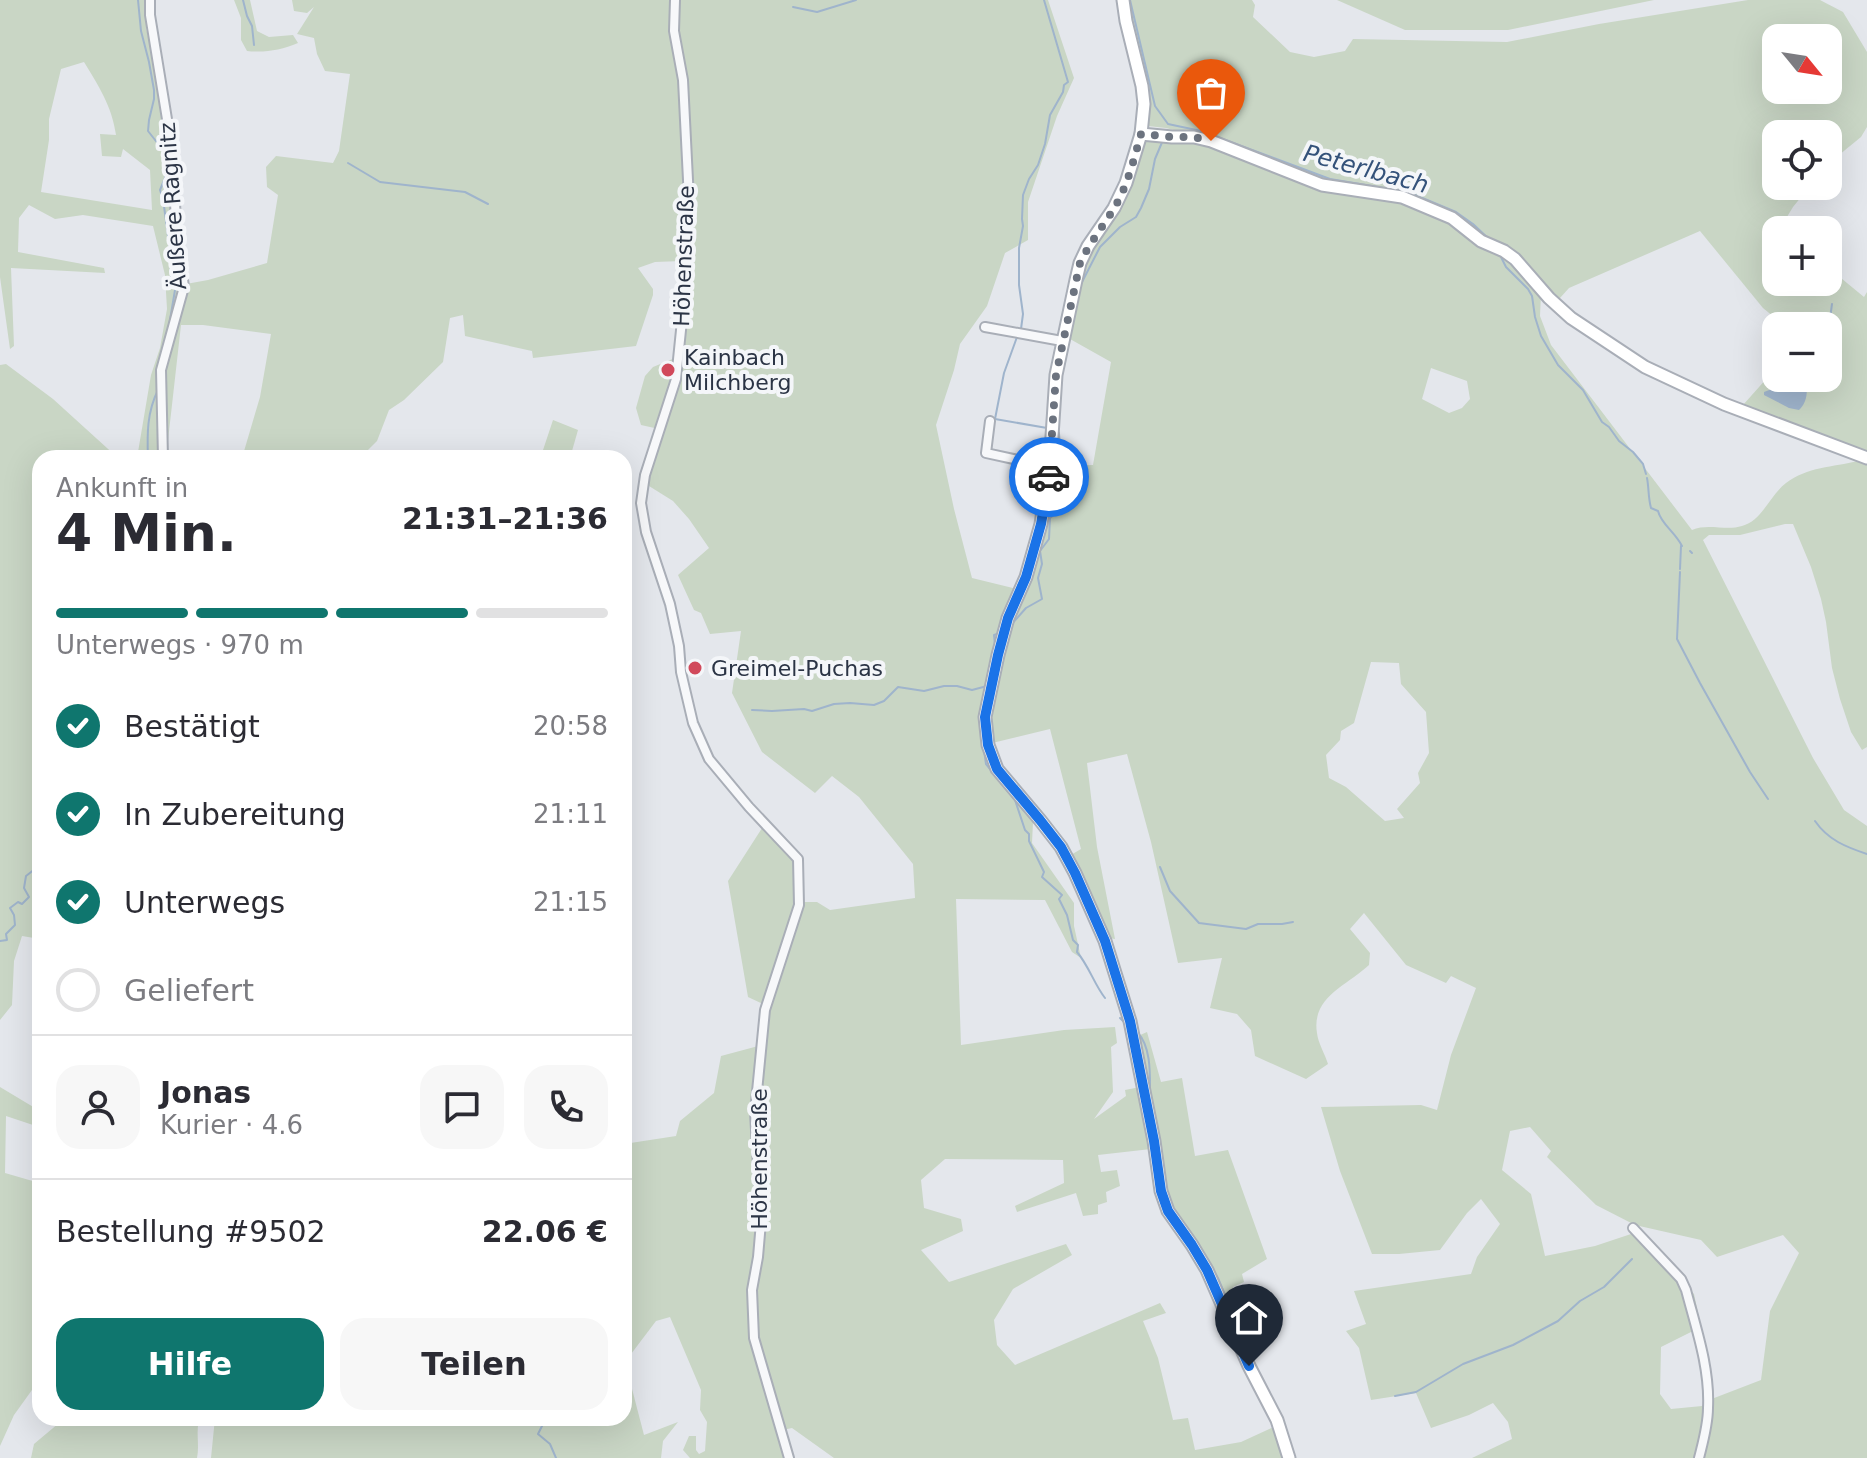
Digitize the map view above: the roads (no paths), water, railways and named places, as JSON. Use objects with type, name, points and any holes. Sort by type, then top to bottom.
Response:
[{"type":"main road","points":[[1123,0],[1142,86],[1141,134],[1120,196],[1080,263],[1056,375],[1050,467],[1037,537],[998,655],[985,717],[988,745],[997,769],[1061,847],[1105,941],[1130,1021],[1161,1191],[1168,1211],[1207,1270],[1253,1375],[1277,1420],[1289,1458]]},
{"type":"main road","points":[[1141,134],[1211,141],[1322,185],[1402,197],[1440,212],[1481,241],[1504,251],[1560,308],[1645,367],[1724,404],[1867,458]]},
{"type":"street","name":"Äußere Ragnitz","points":[[150,0],[173,156],[176,225],[184,287],[161,370],[163,450]]},
{"type":"street","name":"Höhenstraße","points":[[675,0],[674,31],[683,80],[689,200],[685,291],[676,379],[645,475],[641,503],[646,532],[670,604],[693,723],[709,759],[798,859],[799,905],[765,1010],[755,1112],[761,1222],[752,1290],[754,1338],[789,1458]]},
{"type":"street","points":[[985,327],[1062,341]]},
{"type":"street","points":[[990,421],[986,453],[1050,467]]},
{"type":"street","points":[[1633,1228],[1681,1279],[1686,1290],[1705,1364],[1707,1421],[1699,1458]]},
{"type":"water","points":[[1764,392],[1806,392],[1799,410],[1764,395]]},
{"type":"waterway","points":[[138,0],[141,31],[154,90],[148,131],[163,150],[165,165],[165,178],[160,190],[175,290],[168,332]]},
{"type":"waterway","points":[[243,0],[252,26],[254,45]]},
{"type":"waterway","points":[[793,7],[817,12],[856,0]]},
{"type":"waterway","points":[[1021,329],[1019,248],[1023,195],[1038,165],[1050,115],[1068,82],[1044,0]]},
{"type":"waterway","name":"Peterlbach","points":[[1130,0],[1155,106],[1168,124],[1201,131],[1330,179],[1408,192],[1456,212],[1490,240]]},
{"type":"waterway","points":[[1080,286],[1100,247],[1120,227],[1136,217],[1149,189],[1155,159],[1163,140]]},
{"type":"waterway","points":[[348,163],[380,182],[465,192],[488,204]]},
{"type":"waterway","name":"Peterlbach","points":[[1500,255],[1506,267],[1532,296],[1541,336],[1558,365],[1583,390],[1602,422],[1643,464],[1646,474]]},
{"type":"waterway","points":[[1831,312],[1832,304]]},
{"type":"waterway","points":[[1017,337],[1004,373],[995,419],[1047,428]]},
{"type":"waterway","points":[[148,450],[148,423],[158,390]]},
{"type":"waterway","points":[[1011,625],[1026,608],[1042,599],[1038,578],[1042,564],[1040,551],[1049,539],[1050,518],[1055,514],[1062,480],[1057,468],[1060,450],[1057,432]]},
{"type":"waterway","name":"Peterlbach","points":[[1647,478],[1651,508],[1658,511],[1682,546]]},
{"type":"waterway","points":[[1680,569],[1681,546]]},
{"type":"waterway","points":[[1680,572],[1677,639],[1768,799]]},
{"type":"waterway","points":[[995,645],[994,635],[997,634]]},
{"type":"waterway","points":[[752,710],[812,711],[834,704],[874,705],[884,701],[898,687],[924,691],[944,686],[972,690],[987,686]]},
{"type":"waterway","points":[[984,750],[986,764],[1015,800],[1044,872],[1042,877],[1062,895],[1059,899],[1067,915],[1073,940],[1078,945],[1077,952],[1105,998]]},
{"type":"waterway","name":"Peterlbach","points":[[1815,821],[1838,842],[1867,854]]},
{"type":"waterway","points":[[1160,867],[1170,891],[1199,923],[1246,929],[1258,924],[1293,922]]},
{"type":"waterway","points":[[0,941],[7,940],[6,934],[15,925],[10,908],[18,902],[22,904],[29,897],[24,888],[26,876],[32,871]]},
{"type":"waterway","points":[[1120,1018],[1126,1024]]},
{"type":"waterway","points":[[1138,1033],[1148,1053],[1150,1092]]},
{"type":"waterway","points":[[1157,1126],[1167,1192],[1173,1210]]},
{"type":"waterway","points":[[1395,1396],[1416,1392],[1463,1364],[1513,1345],[1558,1321],[1580,1301],[1604,1287],[1632,1259]]},
{"type":"waterway","points":[[1212,1268],[1234,1317]]},
{"type":"waterway","points":[[1247,1348],[1255,1365]]},
{"type":"waterway","points":[[1260,1375],[1277,1410]]},
{"type":"waterway","points":[[1284,1423],[1293,1453]]},
{"type":"waterway","points":[[542,1426],[538,1434],[550,1444],[556,1458]]},
{"type":"place","name":"Kainbach Milchberg","points":[[668,370]]},
{"type":"place","name":"Greimel-Puchas","points":[[695,668]]}]
